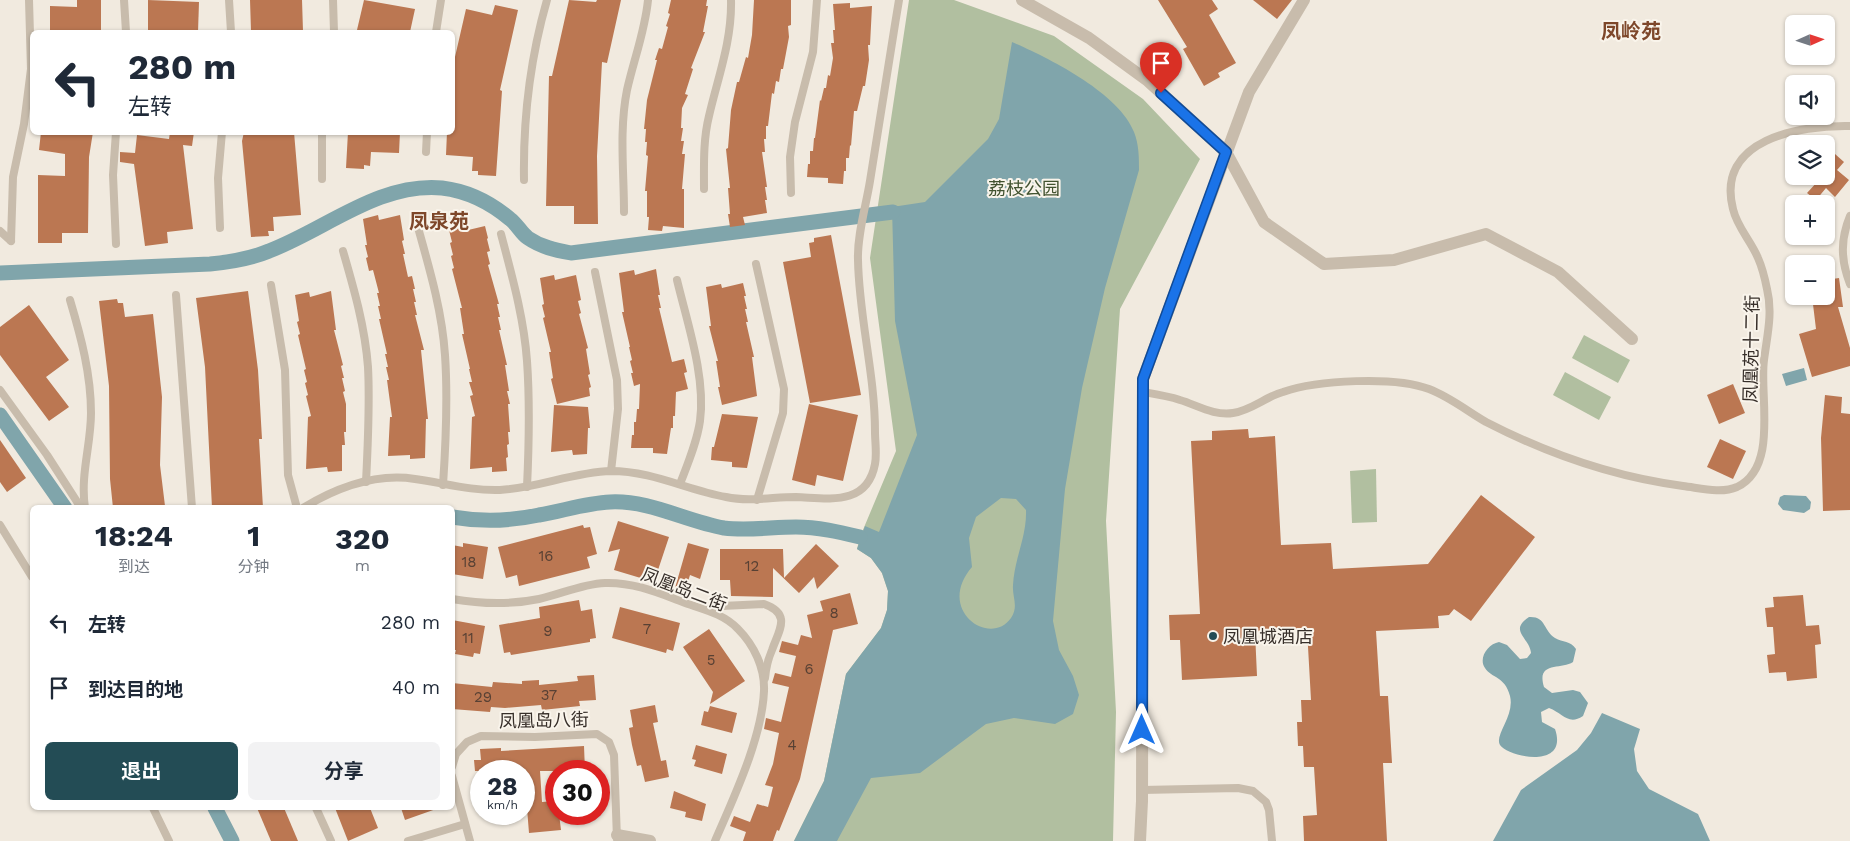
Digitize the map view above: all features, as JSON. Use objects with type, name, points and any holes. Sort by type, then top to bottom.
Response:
[{"type":"street","points":[[1022,0],[1089,38],[1148,81],[1226,152],[1264,222],[1324,264],[1394,260],[1486,234],[1558,272],[1632,339]]},
{"type":"street","points":[[1140,841],[1142,790],[1143,379],[1248,92],[1304,0]]},
{"type":"street","points":[[617,838],[650,841]]},
{"type":"lane","points":[[29,0],[30,34]]},
{"type":"lane","points":[[124,0],[126,30]]},
{"type":"lane","points":[[229,0],[231,30]]},
{"type":"lane","points":[[333,0],[334,30]]},
{"type":"lane","points":[[436,30],[441,0]]},
{"type":"lane","points":[[524,180],[525,116],[529,85],[547,0]]},
{"type":"lane","points":[[624,212],[623,125],[628,89],[646,19],[648,0]]},
{"type":"lane","points":[[704,189],[704,153],[708,118],[727,47],[731,0]]},
{"type":"lane","points":[[791,193],[790,158],[792,140],[814,52],[817,0]]},
{"type":"lane","points":[[309,505],[343,487],[377,479],[413,478],[443,485],[480,490],[527,487],[579,474],[611,472],[643,474],[729,498],[756,500],[797,497],[830,500],[845,498],[859,490],[870,478],[875,464],[875,414],[858,259],[899,0]]},
{"type":"lane","points":[[0,231],[11,241],[14,177],[26,115],[30,78]]},
{"type":"lane","name":"凤凰苑十二街","points":[[1143,392],[1176,399],[1211,412],[1231,413],[1251,408],[1278,393],[1309,385],[1383,382],[1413,385],[1442,395],[1484,421],[1540,448],[1598,468],[1658,483],[1719,490],[1733,489],[1745,483],[1754,473],[1762,448],[1766,423],[1764,362],[1770,327],[1768,292],[1758,258],[1733,212],[1730,196],[1732,178],[1739,163],[1750,150],[1764,141],[1793,131],[1823,126],[1850,126]]},
{"type":"lane","points":[[116,135],[113,176],[116,244]]},
{"type":"lane","points":[[220,228],[218,178],[222,135]]},
{"type":"lane","points":[[322,135],[322,179]]},
{"type":"lane","points":[[426,152],[427,135]]},
{"type":"lane","points":[[1850,216],[1845,229],[1842,250],[1844,270],[1850,284]]},
{"type":"lane","points":[[417,224],[434,288],[445,353],[448,419],[443,485]]},
{"type":"lane","points":[[501,234],[517,296],[527,359],[530,423],[527,487]]},
{"type":"lane","points":[[343,251],[359,307],[368,365],[370,423],[366,482]]},
{"type":"lane","points":[[756,264],[784,389],[782,413],[756,500]]},
{"type":"lane","points":[[595,272],[617,380],[618,410],[611,472]]},
{"type":"lane","points":[[677,280],[701,397],[700,420],[680,484]]},
{"type":"lane","points":[[271,285],[285,370],[288,475],[296,505]]},
{"type":"lane","points":[[176,295],[192,505]]},
{"type":"lane","points":[[70,300],[81,336],[88,374],[91,412],[89,450],[82,488],[85,505]]},
{"type":"lane","points":[[0,390],[47,455],[79,505]]},
{"type":"lane","points":[[0,525],[30,574]]},
{"type":"lane","name":"凤凰岛二街","points":[[455,600],[505,603],[539,599],[588,585],[620,583],[636,585],[720,615],[738,628],[747,640],[761,667],[764,690],[761,712],[744,776],[715,841]]},
{"type":"lane","points":[[698,607],[764,604],[773,607],[779,614],[782,622],[766,669],[764,690]]},
{"type":"lane","name":"凤凰岛八街","points":[[455,757],[467,742],[481,736],[535,737],[597,734],[609,742],[614,755],[617,838]]},
{"type":"lane","points":[[455,787],[470,841]]},
{"type":"lane","points":[[1142,790],[1238,788],[1254,791],[1266,802],[1269,810],[1272,841]]},
{"type":"lane","points":[[154,810],[169,841]]},
{"type":"lane","points":[[317,810],[331,841]]},
{"type":"lane","points":[[408,841],[465,824]]},
{"type":"green space","name":"荔枝公园","points":[[909,0],[954,0],[1054,36],[1143,99],[1200,159],[1120,309],[1106,521],[1116,712],[1113,841],[794,841],[824,781],[846,674],[881,628],[887,610],[888,591],[882,573],[871,558],[857,549],[860,537],[896,451],[870,258]]},
{"type":"green space","points":[[1584,335],[1630,360],[1618,383],[1572,358]]},
{"type":"green space","points":[[1565,372],[1611,397],[1599,420],[1553,395]]},
{"type":"green space","points":[[1376,469],[1377,522],[1352,523],[1350,471]]},
{"type":"water","points":[[1012,42],[1063,67],[1099,91],[1126,118],[1134,132],[1138,146],[1139,170],[1105,288],[1082,388],[1065,489],[1053,621],[1059,650],[1073,676],[1079,695],[1073,714],[1055,724],[1014,718],[986,724],[920,773],[871,778],[837,841],[794,841],[824,781],[846,674],[881,628],[887,610],[888,591],[882,573],[871,558],[857,549],[865,526],[879,532],[917,435],[895,321],[892,207],[925,202],[988,139],[999,119]],"holes":[[[1001,498],[1016,499],[1026,510],[1026,520],[1014,576],[1015,609],[1011,618],[1002,626],[991,629],[980,626],[970,620],[963,610],[960,597],[962,583],[972,567],[969,538],[976,517]]]},
{"type":"water","points":[[1804,368],[1807,380],[1786,386],[1782,374]]},
{"type":"water","points":[[1784,495],[1806,496],[1811,502],[1810,509],[1804,513],[1783,510],[1778,504],[1780,497]]},
{"type":"water","points":[[1529,617],[1535,617],[1542,621],[1551,635],[1569,643],[1576,649],[1573,662],[1551,668],[1543,673],[1544,687],[1552,693],[1573,690],[1580,692],[1588,703],[1583,716],[1573,720],[1549,708],[1541,712],[1542,722],[1555,729],[1557,742],[1553,750],[1546,755],[1536,757],[1514,753],[1500,745],[1500,736],[1510,711],[1510,696],[1505,685],[1488,671],[1483,664],[1485,652],[1495,643],[1499,642],[1507,645],[1520,659],[1527,658],[1531,653],[1530,648],[1520,631],[1520,626]]},
{"type":"water","points":[[1602,713],[1640,729],[1634,749],[1637,771],[1649,789],[1698,814],[1710,841],[1493,841],[1521,790],[1577,750],[1591,733]]},
{"type":"building","points":[[77,0],[101,0],[101,30],[50,30],[50,6],[77,7]]},
{"type":"building","points":[[148,0],[199,2],[198,30],[148,30]]},
{"type":"building","points":[[250,0],[302,0],[303,30],[251,30]]},
{"type":"building","points":[[364,0],[415,9],[410,30],[357,30]]},
{"type":"building","points":[[569,0],[596,2],[597,0],[621,0],[607,63],[602,62],[597,156],[598,224],[574,224],[574,206],[546,206],[549,76],[552,76]]},
{"type":"building","points":[[671,0],[707,0],[706,6],[708,6],[703,32],[705,32],[691,68],[693,69],[685,94],[688,95],[682,108],[681,128],[683,128],[681,141],[684,141],[682,154],[685,154],[682,189],[684,189],[684,228],[663,226],[662,231],[648,230],[647,191],[645,191],[648,156],[646,155],[647,142],[645,142],[646,129],[644,129],[647,100],[657,60],[655,60],[659,48],[662,49],[668,27],[666,26],[670,14],[668,13]]},
{"type":"building","points":[[754,0],[791,0],[791,25],[788,26],[789,37],[783,69],[781,69],[779,82],[776,81],[774,94],[772,93],[768,126],[766,126],[766,139],[764,139],[765,152],[762,152],[767,187],[765,187],[767,200],[765,200],[767,213],[743,217],[745,225],[730,227],[728,188],[730,188],[726,149],[728,148],[731,110],[737,82],[739,82],[746,57],[748,58],[752,35]]},
{"type":"building","points":[[1158,0],[1212,0],[1218,9],[1209,15],[1236,63],[1218,73],[1220,77],[1204,86],[1183,49],[1187,47]]},
{"type":"building","points":[[1253,0],[1292,0],[1277,19]]},
{"type":"building","points":[[850,3],[850,8],[872,6],[870,45],[868,45],[869,60],[865,86],[863,86],[857,111],[854,111],[851,146],[849,158],[846,158],[843,184],[828,183],[828,178],[807,177],[808,164],[810,164],[810,151],[813,151],[820,100],[824,88],[826,88],[828,75],[830,76],[833,58],[831,43],[834,43],[833,30],[835,30],[833,4]]},
{"type":"building","points":[[495,5],[518,10],[500,90],[502,91],[496,176],[478,175],[478,171],[472,171],[473,157],[446,155],[447,135],[455,135],[455,57],[466,9],[492,15]]},
{"type":"building","points":[[41,135],[93,135],[89,157],[88,233],[62,233],[62,243],[38,243],[38,175],[65,176],[65,154],[39,150]]},
{"type":"building","points":[[137,135],[169,139],[170,135],[194,135],[192,146],[183,145],[193,229],[167,232],[168,243],[145,246],[134,164],[120,162],[120,152],[135,153]]},
{"type":"building","points":[[243,135],[294,135],[301,215],[273,217],[274,231],[268,231],[269,236],[251,237],[242,141]]},
{"type":"building","points":[[348,135],[400,135],[399,153],[371,152],[370,166],[364,165],[364,169],[346,168]]},
{"type":"building","points":[[1835,154],[1844,162],[1837,170],[1849,180],[1835,197],[1826,188],[1820,195],[1810,195],[1807,193],[1814,185],[1835,185]]},
{"type":"building","points":[[378,215],[379,220],[400,215],[404,240],[402,241],[405,254],[403,254],[408,277],[412,276],[415,289],[413,289],[417,315],[415,315],[424,350],[421,350],[428,419],[426,419],[425,458],[410,459],[410,455],[388,456],[390,417],[392,417],[387,380],[389,380],[385,354],[387,354],[379,319],[381,319],[377,293],[379,293],[373,270],[369,271],[366,258],[368,257],[363,219]]},
{"type":"building","points":[[463,226],[464,231],[485,226],[488,238],[490,251],[487,252],[490,264],[488,265],[499,304],[497,304],[501,330],[499,330],[507,365],[505,365],[510,404],[508,404],[510,432],[508,432],[508,457],[506,458],[507,471],[492,472],[492,467],[470,469],[472,417],[475,416],[470,396],[473,395],[469,382],[472,382],[470,369],[462,334],[464,334],[460,308],[462,308],[452,269],[454,268],[451,256],[453,255],[450,243],[452,242],[449,230]]},
{"type":"building","points":[[831,235],[861,395],[810,403],[783,262],[811,257],[809,243],[814,242],[814,238]]},
{"type":"building","points":[[656,269],[661,308],[659,308],[672,362],[684,359],[687,372],[684,373],[688,389],[676,392],[675,416],[673,416],[673,428],[671,428],[667,454],[653,453],[653,448],[631,448],[634,422],[636,422],[637,409],[639,409],[640,384],[634,386],[631,373],[633,373],[630,361],[632,360],[622,312],[624,312],[619,273],[634,270],[635,275]]},
{"type":"building","points":[[554,275],[555,280],[576,275],[581,300],[578,301],[581,313],[579,314],[588,348],[586,349],[590,374],[588,375],[591,387],[589,388],[590,396],[557,404],[551,379],[553,378],[549,352],[551,352],[543,318],[545,317],[540,278]]},
{"type":"building","points":[[1839,278],[1843,307],[1838,307],[1850,348],[1850,366],[1812,377],[1799,334],[1816,329],[1813,305],[1835,305],[1835,279]]},
{"type":"building","points":[[743,283],[748,322],[746,322],[754,357],[752,357],[757,396],[722,405],[718,387],[720,387],[716,361],[718,361],[709,326],[711,326],[706,287],[721,284],[722,288]]},
{"type":"building","points":[[248,291],[258,370],[262,439],[259,439],[263,505],[212,505],[205,367],[196,298]]},
{"type":"building","points":[[331,291],[336,330],[334,330],[343,365],[341,366],[346,404],[346,432],[344,432],[345,445],[342,445],[342,471],[328,472],[327,467],[306,469],[308,417],[311,416],[306,396],[308,395],[305,383],[307,382],[304,370],[306,369],[298,335],[300,334],[295,295],[309,292],[310,297]]},
{"type":"building","points":[[117,299],[118,303],[123,303],[125,317],[153,314],[162,397],[160,465],[165,505],[113,505],[110,479],[109,386],[99,301]]},
{"type":"building","points":[[29,305],[69,360],[46,377],[69,407],[49,421],[0,355],[0,327]]},
{"type":"building","points":[[1733,384],[1745,413],[1719,424],[1707,395]]},
{"type":"building","points":[[1825,395],[1842,397],[1841,413],[1850,414],[1850,510],[1823,511],[1821,438]]},
{"type":"building","points":[[809,404],[858,415],[843,481],[817,475],[815,486],[792,480]]},
{"type":"building","points":[[554,405],[588,407],[590,428],[588,428],[587,454],[573,455],[572,450],[551,452]]},
{"type":"building","points":[[722,414],[758,417],[747,468],[732,467],[732,462],[711,460],[712,447],[714,447]]},
{"type":"building","name":"凤凰城酒店","points":[[1248,429],[1249,438],[1275,436],[1281,545],[1331,543],[1333,569],[1428,564],[1481,495],[1535,537],[1471,621],[1454,609],[1449,615],[1438,616],[1439,628],[1376,631],[1380,696],[1388,696],[1392,763],[1383,763],[1387,841],[1304,841],[1303,816],[1317,815],[1314,767],[1304,767],[1303,746],[1298,746],[1297,722],[1302,722],[1301,700],[1311,700],[1307,629],[1255,632],[1257,676],[1182,680],[1180,640],[1170,640],[1169,615],[1200,614],[1191,441],[1212,440],[1212,431]]},
{"type":"building","points":[[1720,439],[1746,451],[1733,479],[1707,467]]},
{"type":"building","points":[[0,440],[26,478],[7,492],[0,482]]},
{"type":"building","points":[[618,521],[669,537],[654,582],[614,570],[620,549],[608,552]]},
{"type":"building","points":[[583,525],[584,528],[590,527],[597,554],[587,557],[590,568],[519,586],[517,575],[506,578],[498,547]]},
{"type":"building","points":[[463,543],[488,547],[483,579],[455,574],[455,546],[463,547]]},
{"type":"building","points":[[688,543],[709,549],[700,579],[690,575],[685,591],[675,588]]},
{"type":"building","points":[[816,544],[839,566],[817,589],[814,577],[799,593],[773,568],[773,597],[731,596],[730,580],[720,580],[720,549],[783,549],[784,578]]},
{"type":"building","points":[[850,593],[858,624],[833,630],[800,779],[779,831],[777,830],[773,841],[743,841],[746,832],[730,826],[734,816],[750,822],[757,804],[768,807],[773,787],[765,785],[773,764],[779,733],[764,729],[766,718],[781,722],[789,687],[772,683],[775,673],[791,677],[796,656],[779,652],[782,641],[798,645],[801,635],[812,638],[807,615],[823,611],[820,601]]},
{"type":"building","points":[[1803,595],[1806,626],[1819,625],[1821,644],[1815,645],[1817,678],[1787,681],[1786,672],[1769,673],[1767,655],[1775,654],[1773,627],[1767,627],[1765,608],[1774,607],[1773,597]]},
{"type":"building","points":[[579,600],[581,611],[592,609],[596,638],[590,639],[590,642],[511,655],[510,652],[504,653],[499,625],[540,618],[539,607]]},
{"type":"building","points":[[620,607],[680,623],[673,651],[667,649],[666,653],[612,638]]},
{"type":"building","points":[[455,621],[485,626],[480,654],[474,653],[473,657],[455,654]]},
{"type":"building","points":[[709,629],[745,681],[710,704],[713,692],[683,647]]},
{"type":"building","points":[[594,675],[596,700],[579,701],[580,706],[542,710],[541,705],[505,708],[491,707],[490,712],[455,709],[455,683],[492,687],[493,682],[522,684],[522,681],[539,680],[539,685],[578,681],[577,676]]},
{"type":"building","points":[[655,705],[658,722],[653,723],[661,761],[666,760],[669,777],[645,782],[641,765],[637,766],[632,745],[629,728],[633,727],[630,710]]},
{"type":"building","points":[[710,706],[737,713],[732,733],[701,725],[704,711],[708,712]]},
{"type":"building","points":[[696,745],[727,754],[722,774],[694,766],[696,760],[692,759]]},
{"type":"building","points":[[584,746],[585,760],[545,760],[545,771],[540,771],[542,802],[545,802],[545,825],[560,825],[561,830],[529,833],[528,825],[535,825],[535,760],[481,760],[480,749],[501,748],[501,751]]},
{"type":"building","points":[[674,791],[706,804],[702,821],[685,817],[686,812],[670,808]]},
{"type":"building","points":[[258,810],[285,810],[298,841],[271,841]]},
{"type":"building","points":[[336,810],[371,810],[378,828],[348,841]]},
{"type":"building","points":[[402,810],[433,810],[405,820]]},
{"type":"waterway","points":[[0,273],[210,264],[240,260],[262,254],[290,242],[374,200],[396,192],[419,188],[442,188],[461,192],[478,199],[503,213],[526,236],[538,244],[571,253],[893,212]]},
{"type":"waterway","points":[[0,415],[63,505]]},
{"type":"waterway","points":[[455,517],[474,520],[507,520],[592,504],[625,502],[639,504],[724,528],[804,527],[860,537]]},
{"type":"waterway","points":[[216,810],[232,841]]},
{"type":"place","name":"凤凰城酒店","points":[[1213,636]]},
{"type":"district","name":"凤岭苑","points":[[1631,31]]},
{"type":"district","name":"凤泉苑","points":[[439,221]]},
{"type":"route","points":[[1142,730],[1143,379],[1226,152],[1161,93]]}]
